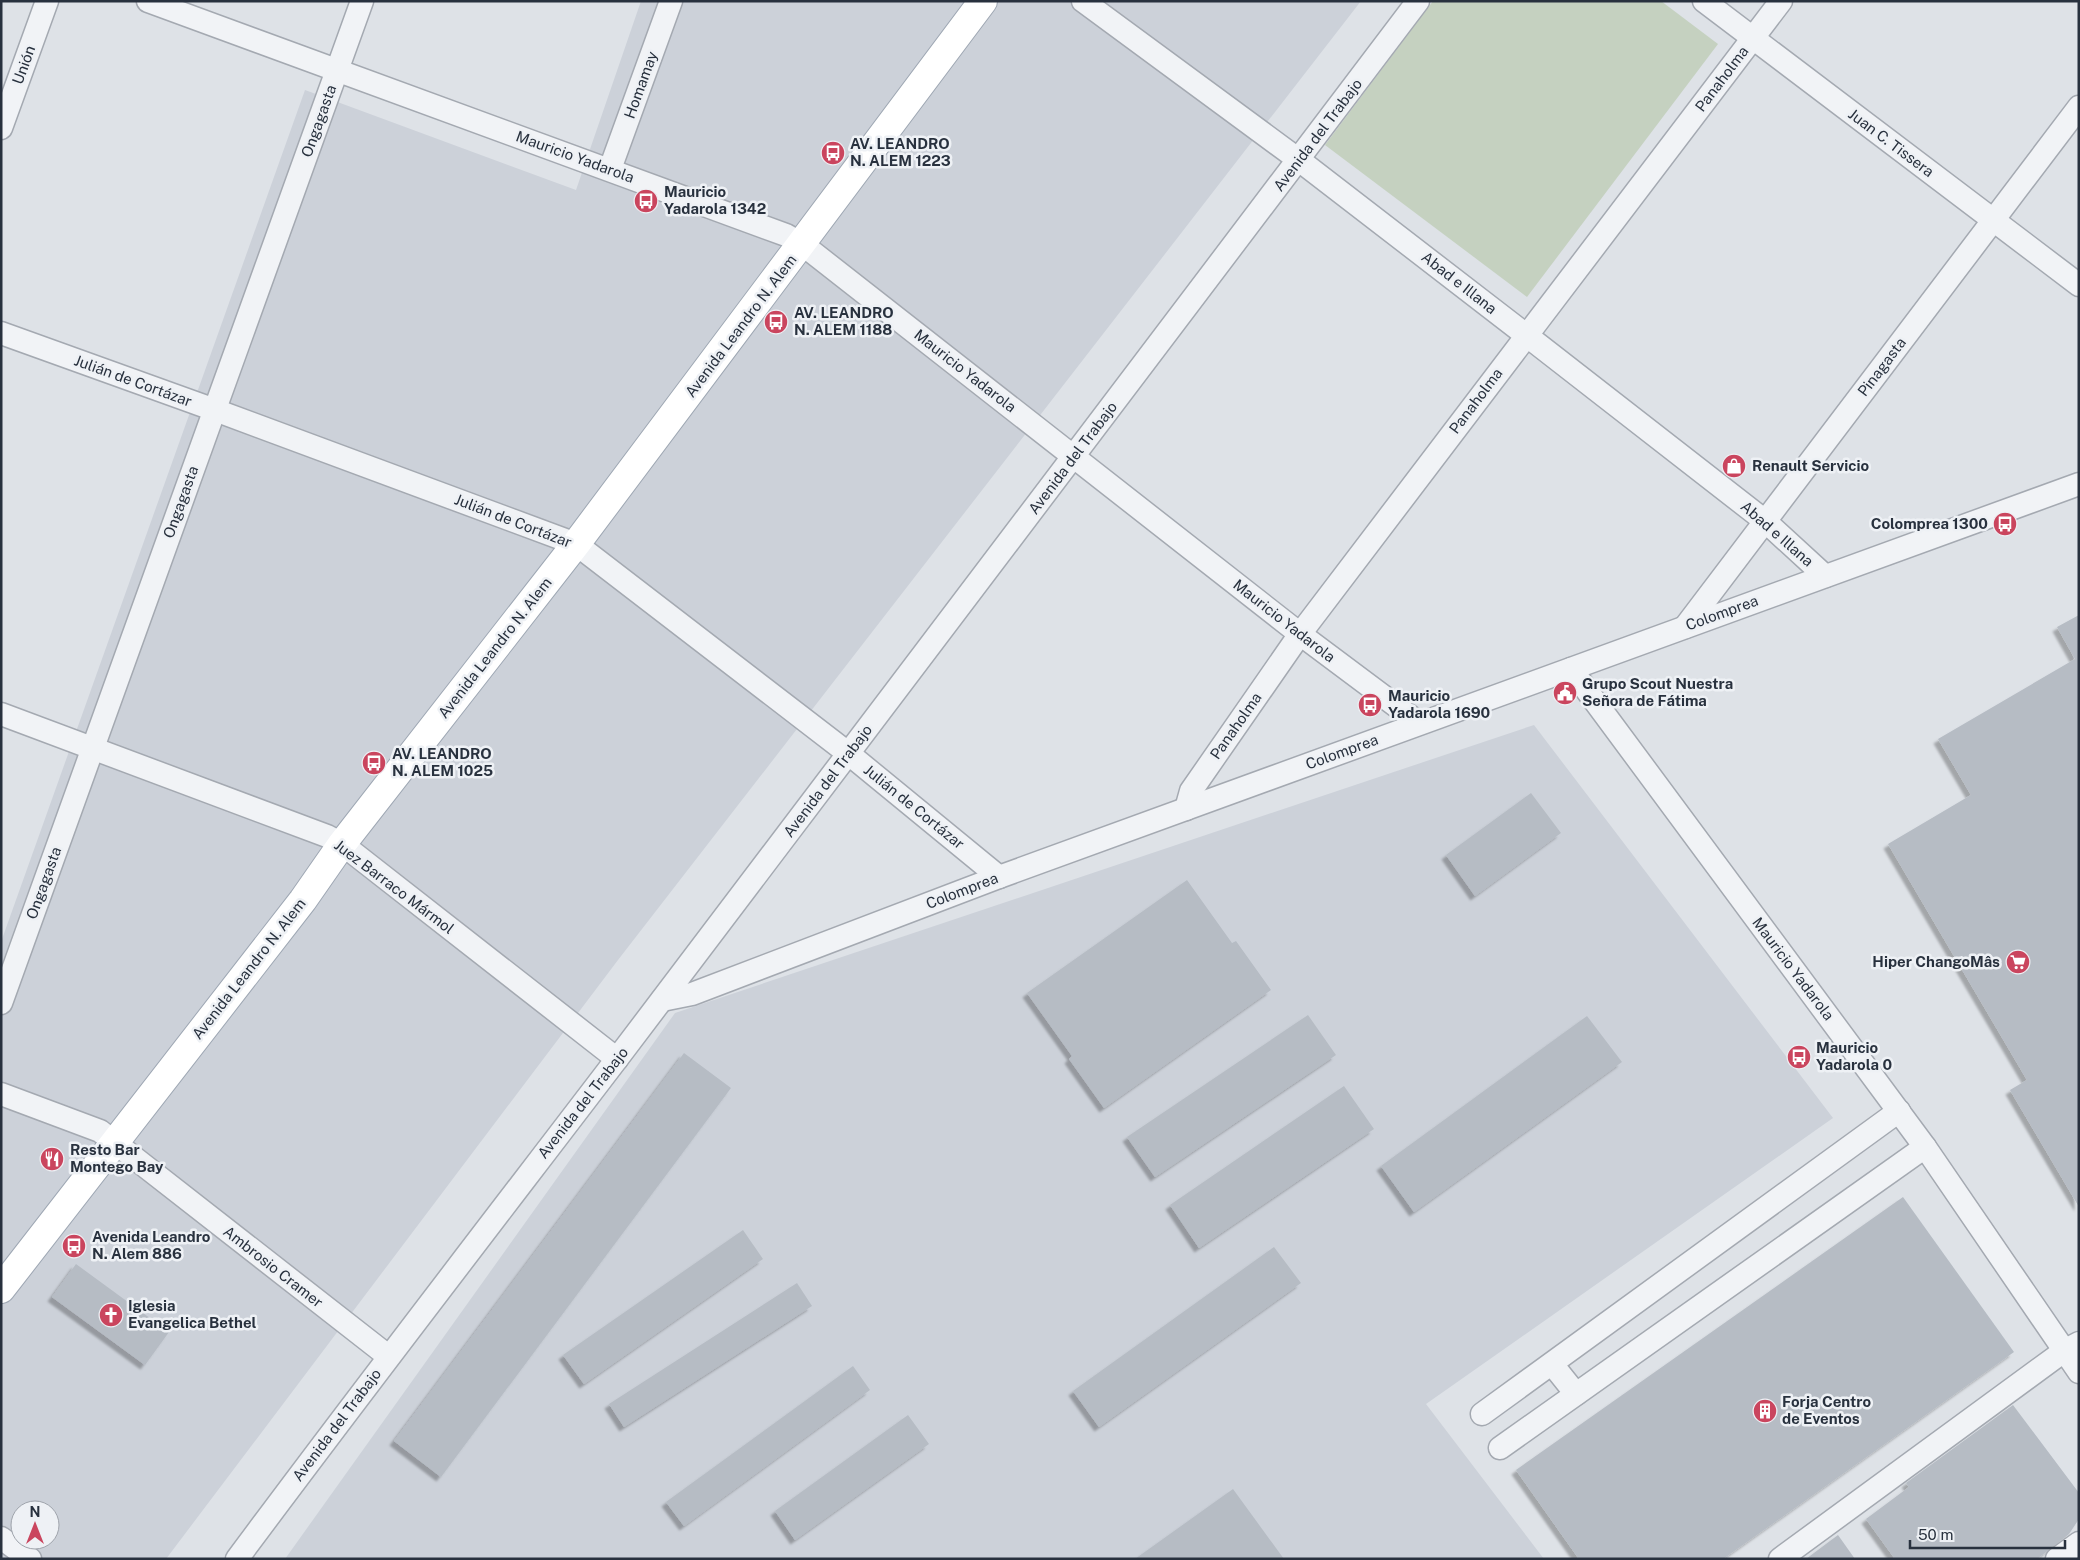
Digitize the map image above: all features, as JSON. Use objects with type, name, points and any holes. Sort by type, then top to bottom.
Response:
[{"type":"main road","name":"Avenida Leandro N. Alem","points":[[1,1289],[303,900],[342,844],[576,544],[983,1]]},
{"type":"street","name":"Unión","points":[[1,128],[48,1]]},
{"type":"street","name":"Mauricio Yadarola","points":[[148,1],[786,235],[802,244],[1300,634],[1419,723]]},
{"type":"street","name":"Ongagasta","points":[[1,1003],[362,1]]},
{"type":"street","name":"Homamay","points":[[610,170],[671,1]]},
{"type":"street","name":"Abad e Illana","points":[[1084,1],[1299,160],[1526,335],[1765,521],[1825,576]]},
{"type":"street","name":"Avenida del Trabajo","points":[[236,1559],[388,1356],[662,1000],[1418,1]]},
{"type":"street","name":"Juan C. Tissera","points":[[1704,1],[2079,285]]},
{"type":"street","name":"Panaholma","points":[[1186,809],[1191,791],[1300,634],[1781,1]]},
{"type":"street","name":"Pinagasta","points":[[1685,627],[2079,107]]},
{"type":"street","name":"Julián de Cortázar","points":[[1,333],[576,544],[848,754],[999,877]]},
{"type":"street","name":"Colomprea","points":[[662,1000],[692,994],[999,877],[2079,484]]},
{"type":"street","name":"Mauricio Yadarola","points":[[1571,669],[2072,1347],[2079,1372]]},
{"type":"street","name":"Juez Barraco Mármol","points":[[1,714],[327,836],[342,844],[617,1059]]},
{"type":"street","name":"Ambrosio Cramer","points":[[1,1094],[100,1131],[388,1356]]},
{"type":"street","points":[[1482,1414],[1899,1111]]},
{"type":"street","points":[[1500,1448],[1925,1147]]},
{"type":"street","points":[[1780,1559],[2072,1347]]},
{"type":"street","points":[[1552,1364],[1576,1394]]},
{"type":"street","points":[[1,1538],[30,1559]]},
{"type":"street","points":[[2057,1559],[2079,1543]]},
{"type":"shaded area","points":[[641,1],[1361,1],[618,960],[166,1559],[1,1559],[1,942],[305,90],[576,190]]},
{"type":"shaded area","points":[[1534,725],[1833,1118],[1426,1404],[1544,1559],[285,1559],[675,1013]]},
{"type":"green space","points":[[1433,1],[1661,1],[1718,44],[1527,297],[1325,145]]},
{"type":"building","name":"Hiper ChangoMâs","points":[[2079,615],[2079,1207],[2010,1090],[2027,1080],[1888,844],[1971,795],[1938,739],[2075,659],[2057,627]]},
{"type":"building","points":[[1531,793],[1561,833],[1475,896],[1446,855]]},
{"type":"building","points":[[1187,880],[1232,943],[1236,941],[1271,990],[1104,1108],[1069,1059],[1072,1056],[1027,993]]},
{"type":"building","points":[[1308,1015],[1336,1055],[1155,1177],[1127,1137]]},
{"type":"building","points":[[1587,1016],[1622,1062],[1414,1212],[1381,1166]]},
{"type":"building","points":[[684,1053],[731,1088],[441,1477],[394,1441]]},
{"type":"building","points":[[1344,1086],[1374,1129],[1199,1248],[1170,1205]]},
{"type":"building","name":"Forja Centro de Eventos","points":[[1903,1197],[2014,1352],[1723,1559],[1579,1559],[1516,1470]]},
{"type":"building","points":[[743,1230],[763,1259],[584,1384],[563,1355]]},
{"type":"building","points":[[1274,1247],[1301,1283],[1099,1427],[1073,1391]]},
{"type":"building","name":"Iglesia Evangelica Bethel","points":[[76,1264],[169,1332],[145,1365],[52,1297]]},
{"type":"building","points":[[797,1283],[812,1306],[624,1427],[609,1404]]},
{"type":"building","points":[[853,1366],[870,1390],[684,1526],[666,1502]]},
{"type":"building","points":[[2013,1405],[2079,1493],[2079,1519],[2069,1534],[2037,1559],[1895,1559],[1866,1519],[1909,1487],[1906,1483]]},
{"type":"building","points":[[908,1415],[929,1444],[795,1540],[775,1511]]},
{"type":"building","points":[[1233,1489],[1284,1559],[1135,1559]]},
{"type":"building","points":[[1838,1535],[1855,1559],[1806,1559]]},
{"type":"place","name":"AV. LEANDRO N. ALEM 1223","points":[[833,153]]},
{"type":"place","name":"Mauricio Yadarola 1342","points":[[646,201]]},
{"type":"place","name":"AV. LEANDRO N. ALEM 1188","points":[[776,322]]},
{"type":"place","name":"Renault Servicio","points":[[1734,466]]},
{"type":"place","name":"Colomprea 1300","points":[[2005,524]]},
{"type":"place","name":"Grupo Scout Nuestra Señora de Fátima","points":[[1565,693]]},
{"type":"place","name":"Mauricio Yadarola 1690","points":[[1370,705]]},
{"type":"place","name":"AV. LEANDRO N. ALEM 1025","points":[[374,763]]},
{"type":"place","name":"Hiper ChangoMâs","points":[[2018,962]]},
{"type":"place","name":"Mauricio Yadarola 0","points":[[1799,1057]]},
{"type":"place","name":"Resto Bar Montego Bay","points":[[52,1159]]},
{"type":"place","name":"Avenida Leandro N. Alem 886","points":[[74,1246]]},
{"type":"place","name":"Iglesia Evangelica Bethel","points":[[111,1315]]},
{"type":"place","name":"Forja Centro de Eventos","points":[[1765,1411]]}]
